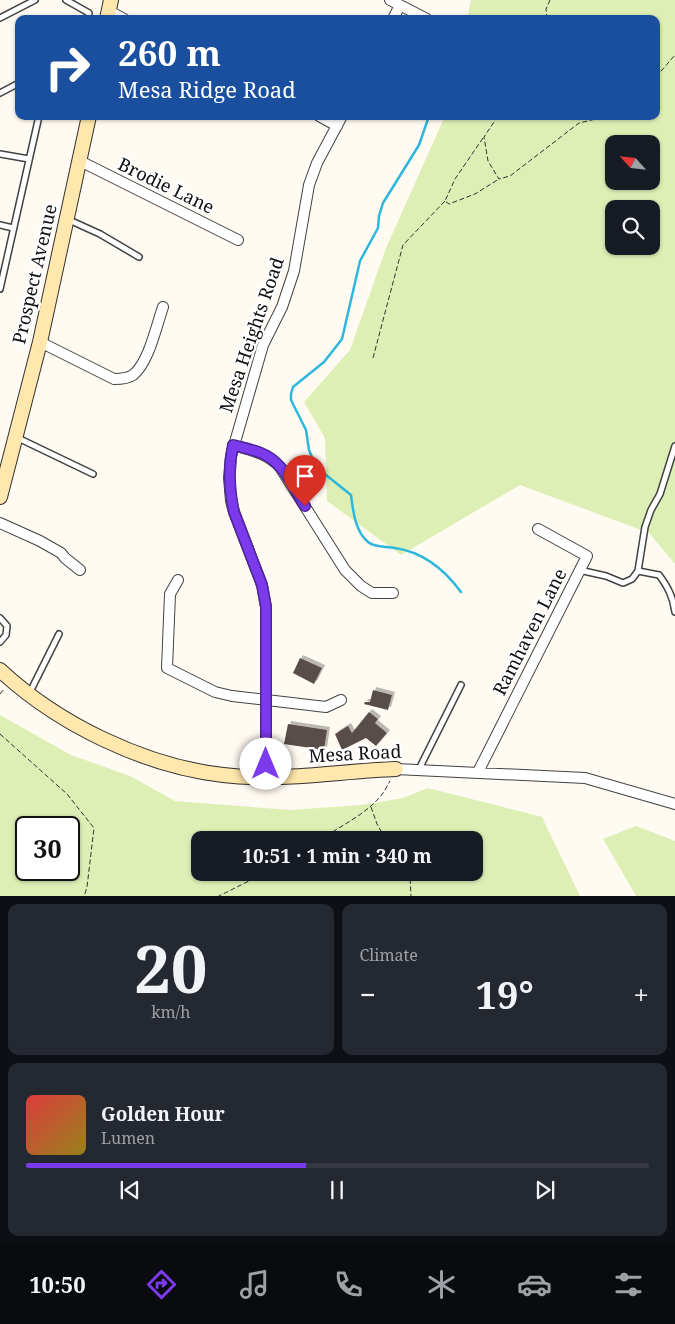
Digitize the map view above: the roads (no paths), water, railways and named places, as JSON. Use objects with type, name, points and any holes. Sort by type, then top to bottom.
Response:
[{"type":"street","points":[[390,0],[419,15]]},
{"type":"street","points":[[395,15],[400,5]]},
{"type":"street","name":"Prospect Avenue","points":[[0,497],[4,458],[15,436],[40,342],[87,120]]},
{"type":"street","name":"Mesa Heights Road","points":[[266,776],[266,607],[262,585],[234,512],[229,478],[233,445],[263,345],[277,320],[294,271],[310,180],[340,121]]},
{"type":"street","name":"Brodie Lane","points":[[80,161],[238,240]]},
{"type":"street","points":[[40,342],[114,379],[124,379],[132,376],[143,364],[163,307]]},
{"type":"street","points":[[233,445],[261,453],[280,467],[345,570],[355,581],[372,593],[393,593]]},
{"type":"street","points":[[0,523],[62,553],[65,558],[80,570]]},
{"type":"street","name":"Ramhaven Lane","points":[[478,772],[587,556],[538,528]]},
{"type":"street","points":[[178,580],[170,594],[167,668],[215,692],[232,696],[326,707],[341,700]]},
{"type":"street","name":"Mesa Road","points":[[0,670],[29,695],[77,725],[126,749],[177,766],[214,774],[266,776],[396,769],[585,778],[675,804]]},
{"type":"lane","points":[[0,18],[35,0]]},
{"type":"lane","points":[[66,0],[89,13],[89,15]]},
{"type":"lane","points":[[0,93],[15,85]]},
{"type":"lane","points":[[0,289],[38,120]]},
{"type":"lane","points":[[0,154],[29,159]]},
{"type":"lane","points":[[67,219],[100,234],[139,257]]},
{"type":"lane","points":[[0,225],[13,228]]},
{"type":"lane","points":[[15,436],[93,474]]},
{"type":"lane","points":[[579,570],[623,582],[632,579],[638,571],[651,510],[660,494],[675,446]]},
{"type":"lane","points":[[638,571],[659,575],[668,587],[674,601],[675,612]]},
{"type":"lane","points":[[0,618],[7,626],[6,635],[0,642]]},
{"type":"lane","points":[[29,695],[59,634]]},
{"type":"lane","points":[[419,770],[462,685]]},
{"type":"waterway","points":[[428,120],[419,145],[383,203],[378,228],[360,261],[342,339],[324,362],[293,387],[291,400],[306,430],[309,450],[314,462],[321,471],[351,495],[355,520],[360,532],[368,542],[374,545],[415,553],[440,569],[461,592]]}]
